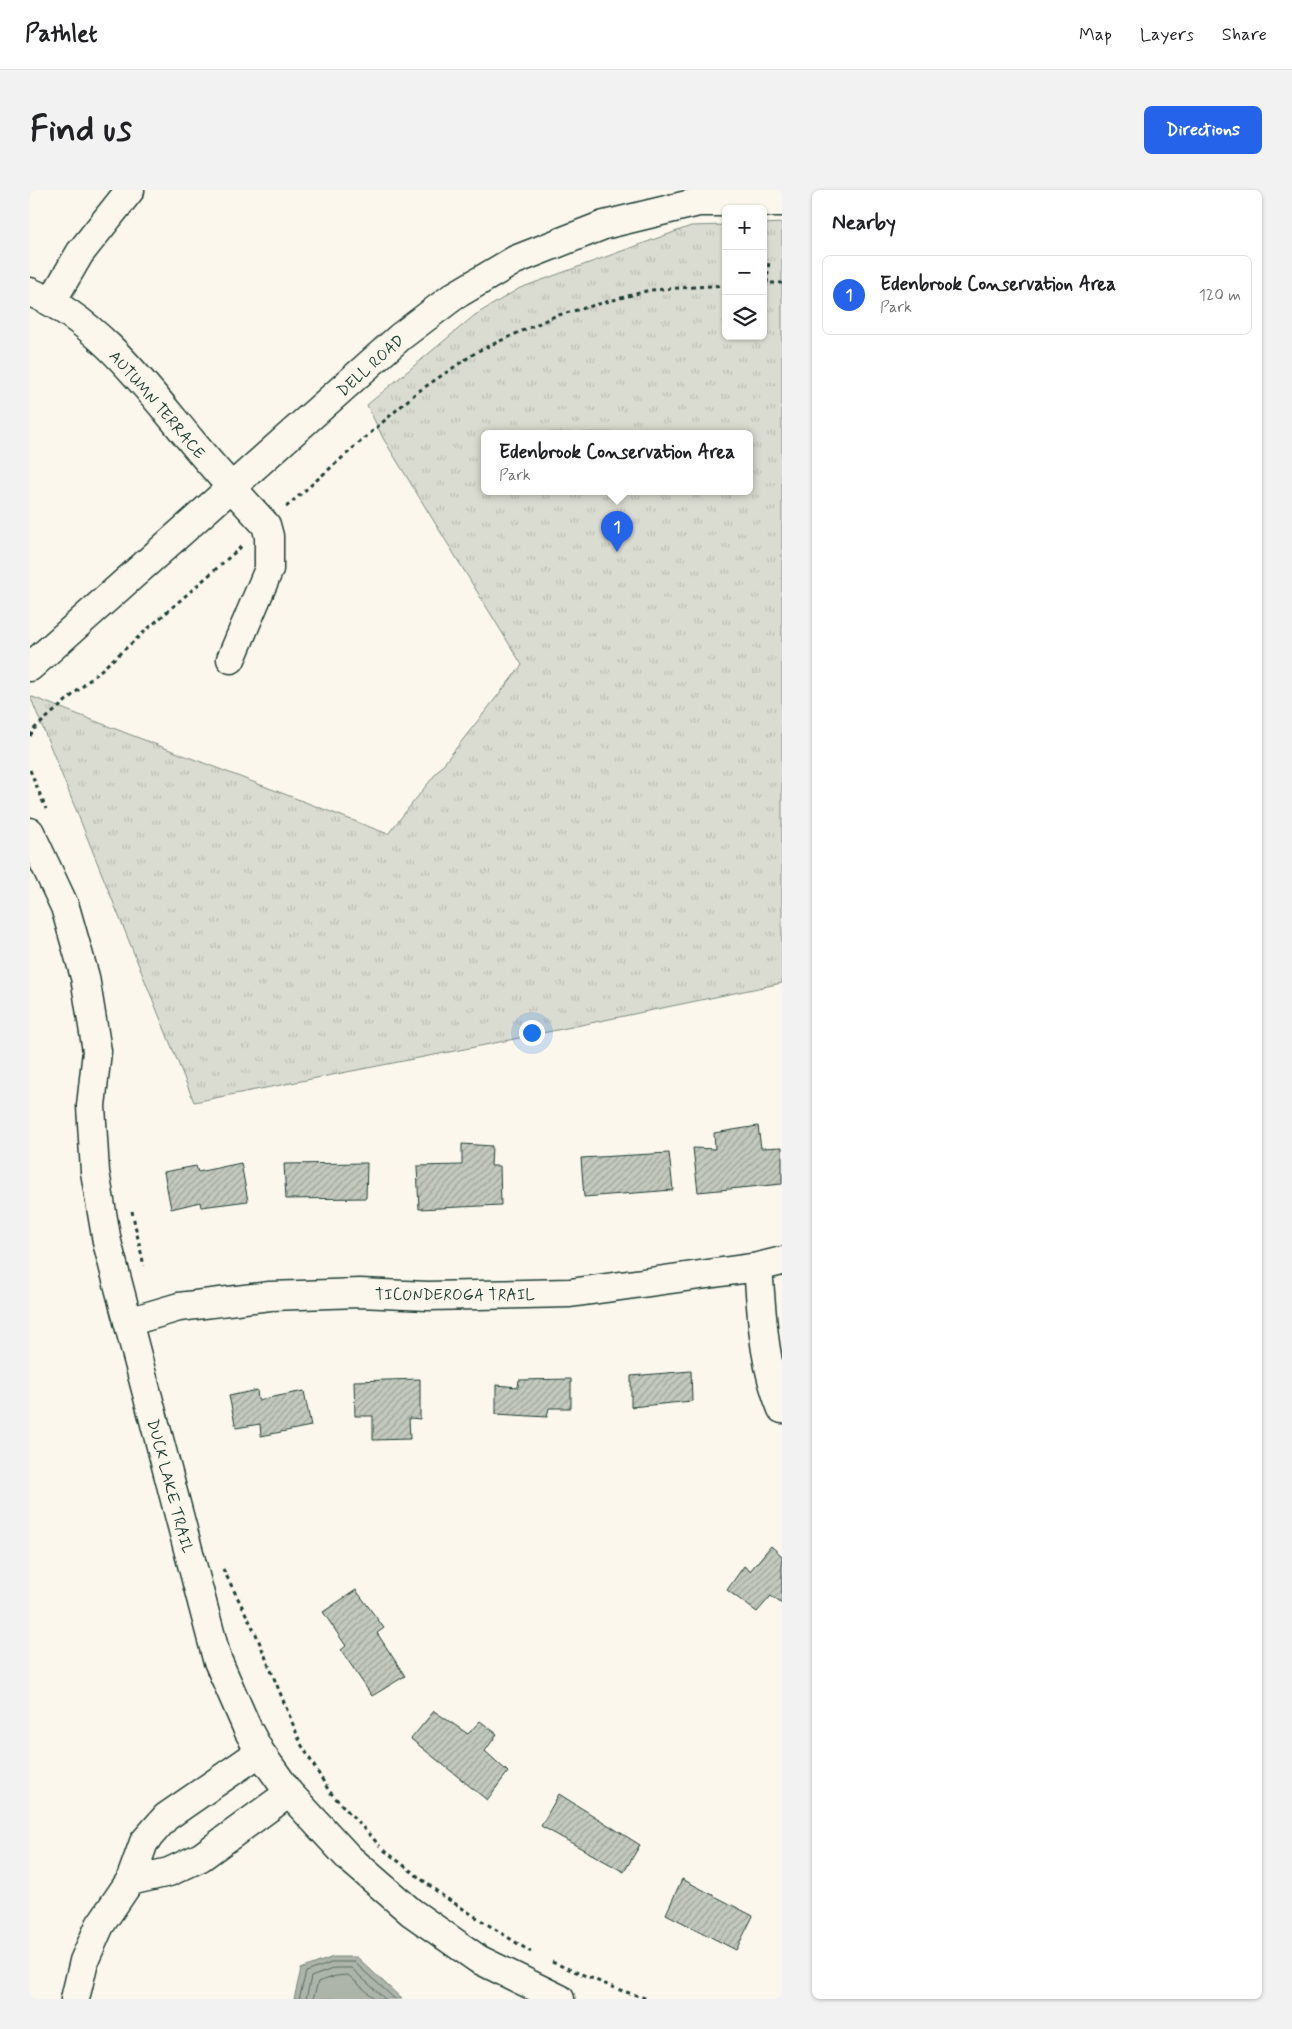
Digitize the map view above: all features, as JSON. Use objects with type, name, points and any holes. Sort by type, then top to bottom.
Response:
[{"type":"street","points":[[41,297],[130,190]]},
{"type":"street","name":"DELL ROAD","points":[[30,668],[400,337],[454,296],[515,260],[604,225],[697,196],[782,202]]},
{"type":"street","name":"AUTUMN TERRACE","points":[[41,297],[128,364],[232,489],[266,525]]},
{"type":"street","points":[[231,659],[269,569],[269,536],[266,525]]},
{"type":"street","name":"DUCK LAKE TRAIL","points":[[40,825],[84,977],[97,1051],[92,1106],[95,1172],[106,1242],[217,1659],[248,1730],[260,1752],[289,1793],[349,1858],[411,1912],[478,1959],[560,1999]]},
{"type":"street","points":[[770,1264],[763,1337],[773,1388],[782,1409]]},
{"type":"street","name":"TICONDEROGA TRAIL","points":[[128,1322],[179,1307],[270,1296],[360,1294],[428,1296],[570,1293],[770,1264]]},
{"type":"street","points":[[75,1999],[84,1961],[100,1925],[130,1882],[144,1842],[166,1817],[260,1752]]},
{"type":"street","points":[[130,1882],[169,1872],[201,1857],[289,1793]]},
{"type":"path","points":[[767,268],[768,260]]},
{"type":"path","points":[[767,283],[782,283]]},
{"type":"path","points":[[30,736],[34,729],[416,393],[478,351],[555,316],[650,290],[722,285]]},
{"type":"path","points":[[30,770],[40,825]]},
{"type":"path","points":[[130,1204],[144,1268]]},
{"type":"path","points":[[221,1564],[256,1634],[300,1744],[329,1792],[380,1846],[443,1896],[537,1956]]},
{"type":"path","points":[[546,1960],[620,1990],[648,1999]]},
{"type":"green space","points":[[782,223],[782,983],[490,1044],[194,1102],[30,696],[388,834],[522,665],[383,438],[367,405],[475,315],[520,288],[691,226],[722,225],[722,340],[767,340],[767,224]]},
{"type":"water","points":[[333,1957],[357,1957],[402,1999],[294,1999],[301,1969]]},
{"type":"building","points":[[758,1126],[761,1148],[782,1147],[782,1184],[698,1192],[693,1148],[715,1149],[714,1133]]},
{"type":"building","points":[[462,1144],[492,1146],[491,1166],[500,1166],[501,1205],[419,1209],[417,1166],[462,1165]]},
{"type":"building","points":[[669,1153],[673,1190],[584,1197],[581,1158]]},
{"type":"building","points":[[241,1163],[248,1201],[201,1207],[200,1202],[171,1209],[164,1172],[196,1166],[198,1172]]},
{"type":"building","points":[[367,1163],[366,1198],[286,1199],[284,1164]]},
{"type":"building","points":[[691,1371],[692,1401],[631,1407],[631,1376]]},
{"type":"building","points":[[420,1379],[420,1419],[409,1418],[410,1439],[373,1440],[373,1416],[355,1416],[354,1381]]},
{"type":"building","points":[[571,1379],[571,1408],[549,1408],[547,1417],[496,1414],[496,1385],[518,1387],[519,1380]]},
{"type":"building","points":[[257,1390],[258,1400],[304,1391],[311,1426],[261,1436],[260,1424],[236,1428],[229,1396]]},
{"type":"building","points":[[771,1546],[782,1556],[782,1604],[771,1596],[757,1612],[727,1590],[744,1566],[750,1571]]},
{"type":"building","points":[[356,1590],[384,1628],[377,1633],[405,1676],[372,1696],[341,1650],[346,1646],[323,1612]]},
{"type":"building","points":[[434,1711],[468,1734],[480,1721],[497,1734],[485,1751],[508,1772],[487,1800],[411,1739]]},
{"type":"building","points":[[559,1794],[640,1845],[624,1872],[541,1826]]},
{"type":"building","points":[[682,1879],[753,1916],[736,1950],[666,1914]]},
{"type":"place","name":"Edenbrook Conservation Area","points":[[617,552]]}]
